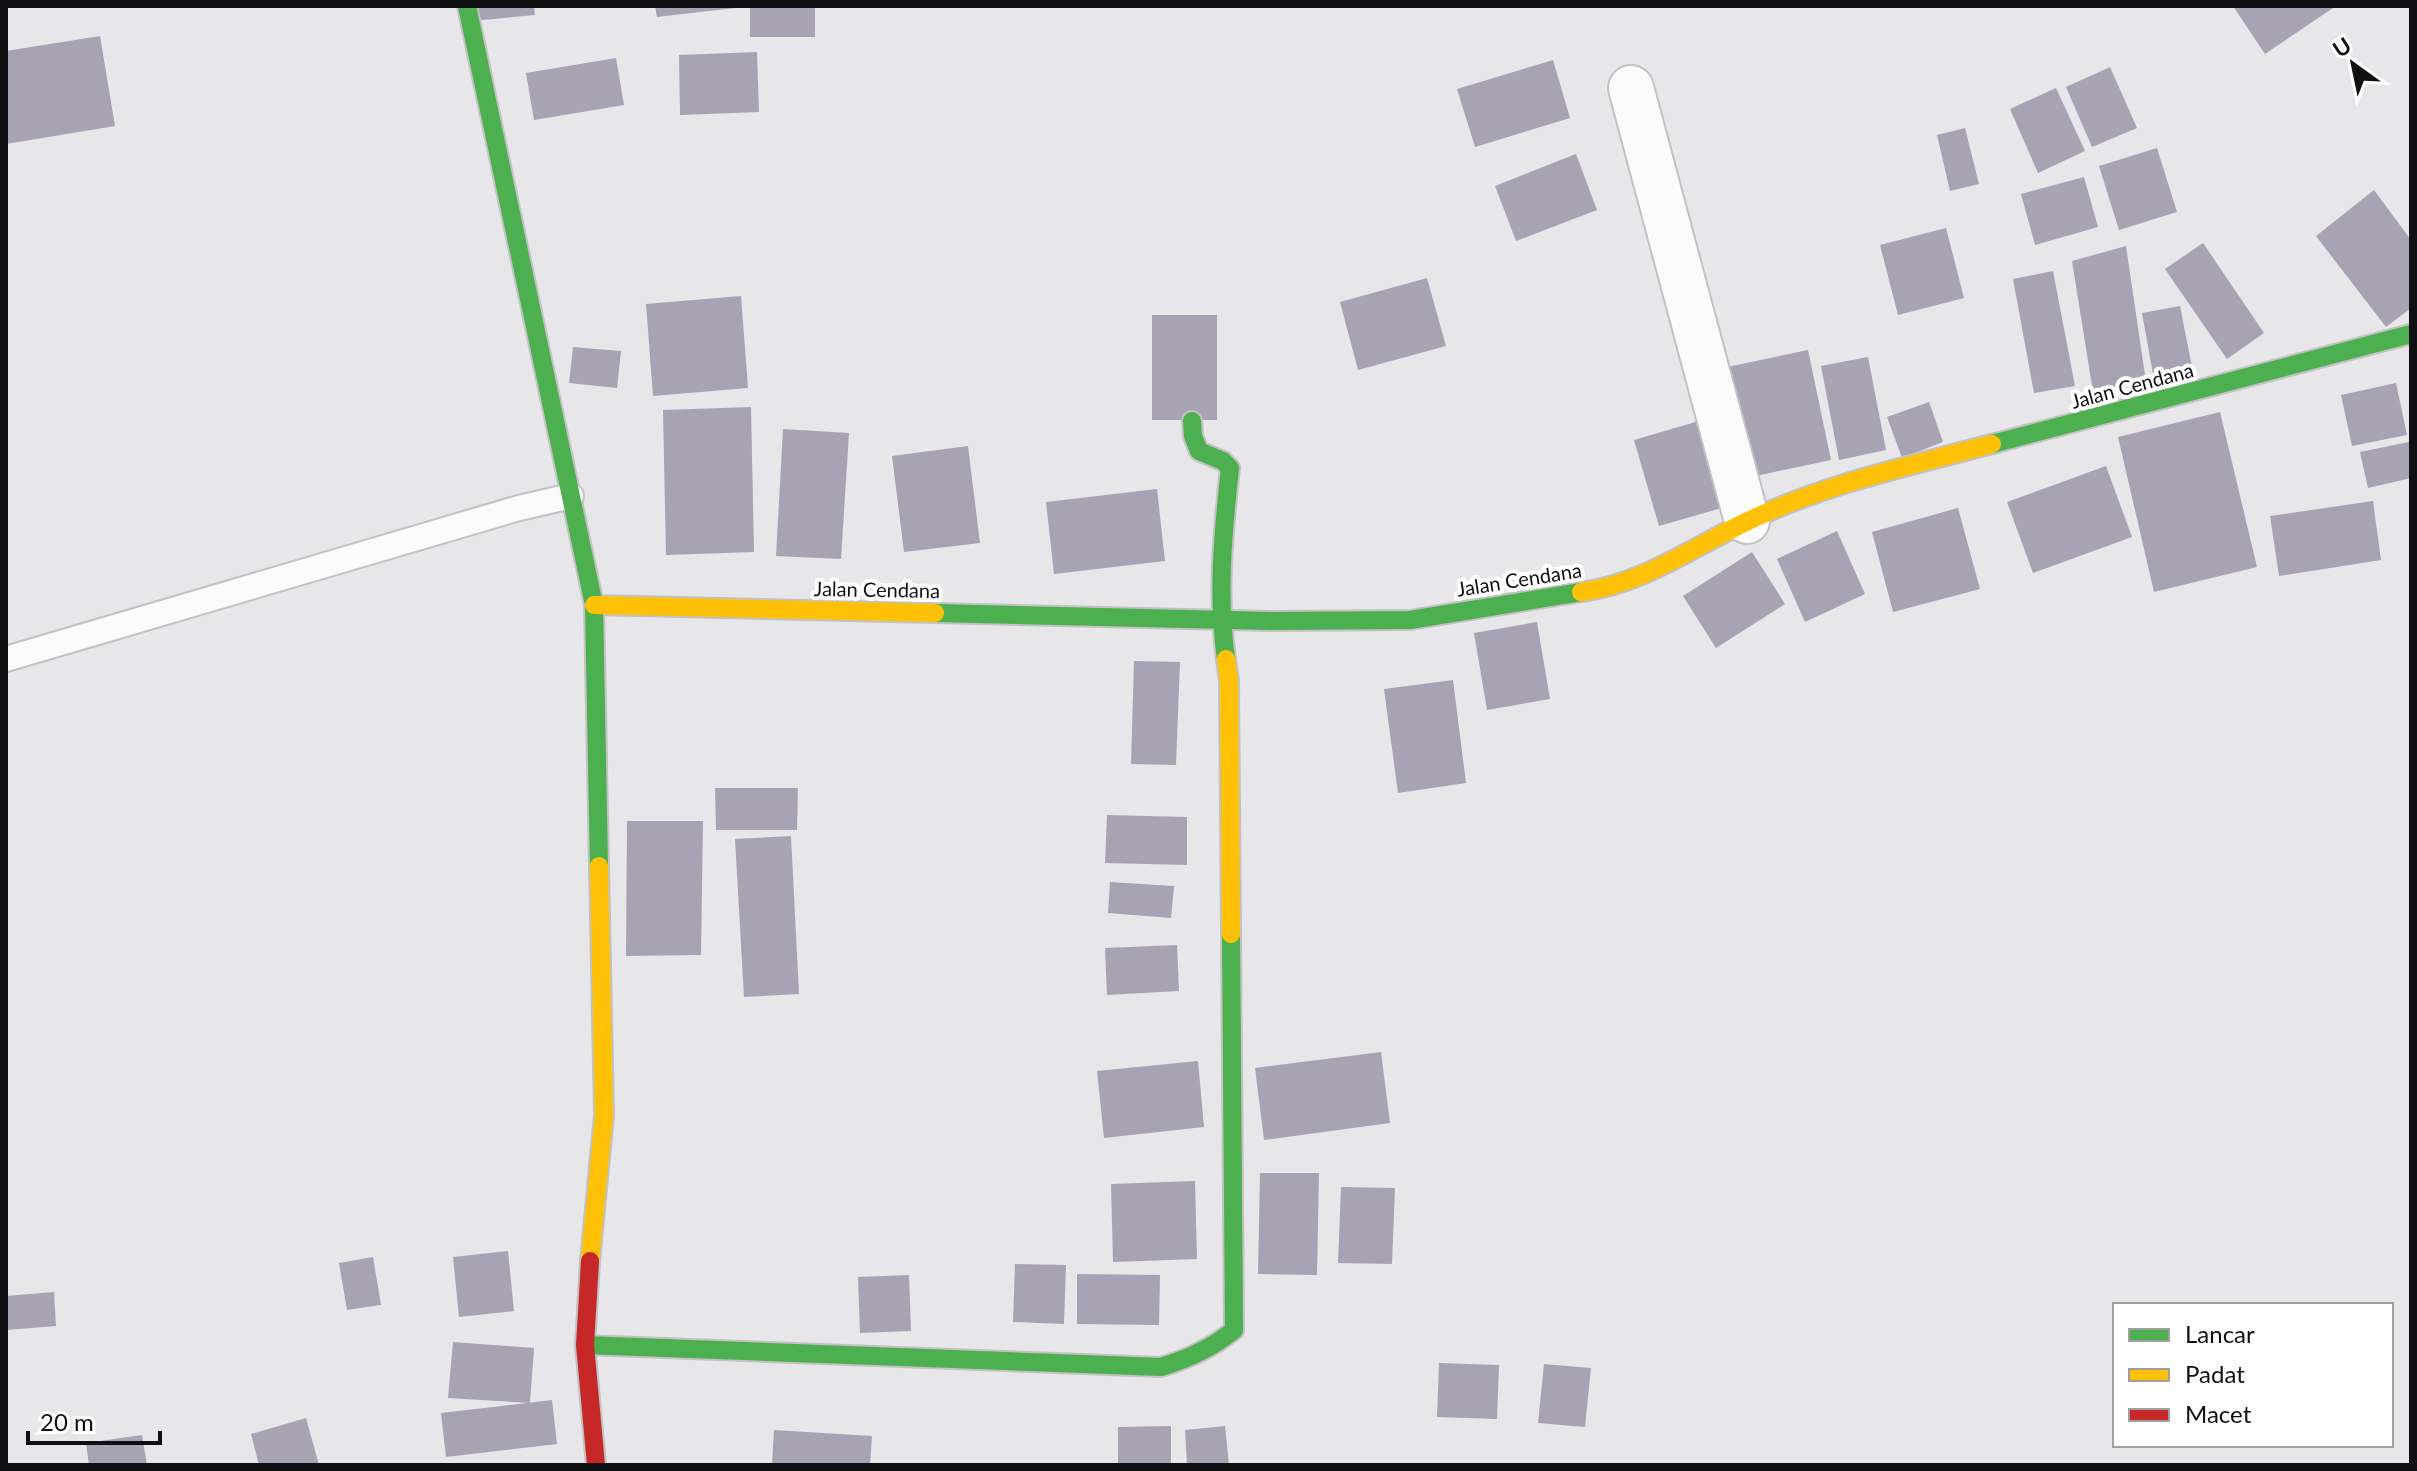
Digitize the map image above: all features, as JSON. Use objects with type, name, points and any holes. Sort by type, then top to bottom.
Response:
[{"type":"street","points":[[467,6],[594,605],[604,1115],[585,1345],[596,1465]]},
{"type":"street","points":[[1631,88],[1747,521]]},
{"type":"street","name":"Jalan Cendana","points":[[594,605],[1220,619],[1410,620],[1593,590],[1640,576],[1747,521],[1829,487],[2411,334]]},
{"type":"street","points":[[585,1345],[1161,1367],[1190,1359],[1234,1330],[1229,681],[1220,619],[1222,539],[1230,468],[1227,463],[1201,454],[1193,446],[1192,421]]},
{"type":"lane","points":[[6,659],[519,508],[571,496]]},
{"type":"building","points":[[471,6],[534,6],[535,15],[472,21]]},
{"type":"building","points":[[655,6],[735,6],[735,8],[657,17]]},
{"type":"building","points":[[750,6],[815,6],[815,37],[750,37]]},
{"type":"building","points":[[2233,6],[2336,6],[2265,54]]},
{"type":"building","points":[[100,36],[115,126],[6,144],[6,51]]},
{"type":"building","points":[[757,52],[759,112],[680,115],[679,55]]},
{"type":"building","points":[[616,58],[624,105],[534,120],[526,73]]},
{"type":"building","points":[[1553,60],[1570,118],[1475,147],[1457,89]]},
{"type":"building","points":[[2110,67],[2137,128],[2092,147],[2066,87]]},
{"type":"building","points":[[2056,88],[2085,151],[2038,173],[2010,109]]},
{"type":"building","points":[[1965,128],[1979,184],[1950,191],[1937,135]]},
{"type":"building","points":[[2157,148],[2177,212],[2119,230],[2099,166]]},
{"type":"building","points":[[1576,154],[1597,210],[1516,241],[1495,186]]},
{"type":"building","points":[[2084,177],[2098,227],[2035,245],[2021,194]]},
{"type":"building","points":[[2374,190],[2411,240],[2411,308],[2386,327],[2316,236]]},
{"type":"building","points":[[1946,228],[1964,298],[1898,315],[1880,245]]},
{"type":"building","points":[[2203,243],[2264,333],[2227,359],[2165,269]]},
{"type":"building","points":[[2126,246],[2146,382],[2093,392],[2072,261]]},
{"type":"building","points":[[2053,271],[2075,386],[2034,393],[2013,279]]},
{"type":"building","points":[[1427,278],[1446,346],[1358,370],[1340,302]]},
{"type":"building","points":[[741,296],[748,388],[653,396],[646,304]]},
{"type":"building","points":[[2180,306],[2192,367],[2153,374],[2142,313]]},
{"type":"building","points":[[1152,315],[1217,315],[1217,420],[1152,420]]},
{"type":"building","points":[[573,347],[621,351],[617,388],[569,383]]},
{"type":"building","points":[[1808,350],[1831,460],[1751,477],[1727,367]]},
{"type":"building","points":[[1868,357],[1886,450],[1839,460],[1821,366]]},
{"type":"building","points":[[2396,383],[2407,435],[2352,446],[2341,395]]},
{"type":"building","points":[[1929,402],[1943,442],[1902,458],[1887,417]]},
{"type":"building","points":[[751,407],[754,552],[666,555],[663,410]]},
{"type":"building","points":[[2220,412],[2257,567],[2154,592],[2118,437]]},
{"type":"building","points":[[1699,421],[1725,507],[1659,526],[1634,440]]},
{"type":"building","points":[[783,429],[849,433],[841,559],[776,556]]},
{"type":"building","points":[[2409,442],[2411,478],[2368,488],[2360,452]]},
{"type":"building","points":[[968,446],[980,543],[904,552],[892,456]]},
{"type":"building","points":[[2106,466],[2132,537],[2033,573],[2007,502]]},
{"type":"building","points":[[1157,489],[1165,561],[1054,574],[1046,502]]},
{"type":"building","points":[[2373,501],[2381,560],[2279,576],[2270,516]]},
{"type":"building","points":[[1958,508],[1980,589],[1893,612],[1872,532]]},
{"type":"building","points":[[1837,531],[1865,594],[1805,622],[1777,559]]},
{"type":"building","points":[[1752,552],[1785,604],[1716,648],[1683,596]]},
{"type":"building","points":[[1537,622],[1550,699],[1487,710],[1474,633]]},
{"type":"building","points":[[1134,661],[1180,662],[1176,765],[1131,764]]},
{"type":"building","points":[[1453,680],[1466,783],[1398,793],[1384,689]]},
{"type":"building","points":[[715,788],[798,788],[797,830],[716,830]]},
{"type":"building","points":[[1107,815],[1187,817],[1187,865],[1105,863]]},
{"type":"building","points":[[627,821],[703,821],[701,955],[626,956]]},
{"type":"building","points":[[791,836],[799,994],[744,997],[735,839]]},
{"type":"building","points":[[1110,882],[1174,886],[1171,918],[1108,913]]},
{"type":"building","points":[[1177,945],[1179,991],[1107,995],[1105,948]]},
{"type":"building","points":[[1381,1052],[1390,1123],[1264,1140],[1255,1068]]},
{"type":"building","points":[[1198,1061],[1204,1127],[1104,1138],[1097,1071]]},
{"type":"building","points":[[1260,1173],[1319,1173],[1317,1275],[1258,1274]]},
{"type":"building","points":[[1195,1181],[1197,1259],[1113,1262],[1111,1184]]},
{"type":"building","points":[[1341,1187],[1395,1188],[1392,1264],[1338,1263]]},
{"type":"building","points":[[508,1251],[514,1311],[459,1317],[453,1257]]},
{"type":"building","points":[[373,1257],[381,1305],[347,1310],[339,1263]]},
{"type":"building","points":[[1015,1264],[1066,1265],[1064,1324],[1013,1322]]},
{"type":"building","points":[[1077,1274],[1160,1275],[1159,1325],[1077,1324]]},
{"type":"building","points":[[909,1275],[911,1331],[860,1333],[858,1277]]},
{"type":"building","points":[[54,1292],[56,1326],[6,1330],[6,1296]]},
{"type":"building","points":[[453,1342],[534,1348],[530,1403],[448,1398]]},
{"type":"building","points":[[1439,1363],[1499,1365],[1497,1419],[1437,1417]]},
{"type":"building","points":[[1544,1364],[1591,1368],[1585,1427],[1538,1423]]},
{"type":"building","points":[[552,1400],[557,1444],[446,1457],[441,1413]]},
{"type":"building","points":[[306,1418],[319,1465],[259,1465],[251,1434]]},
{"type":"building","points":[[1171,1426],[1171,1465],[1118,1465],[1118,1427]]},
{"type":"building","points":[[1225,1426],[1229,1465],[1187,1465],[1185,1430]]},
{"type":"building","points":[[774,1430],[872,1436],[870,1465],[772,1465]]},
{"type":"building","points":[[142,1435],[147,1465],[89,1465],[86,1443]]},
{"type":"traffic: fast","points":[[467,6],[594,605],[599,866]]},
{"type":"traffic: fast","points":[[1992,444],[2411,334]]},
{"type":"traffic: fast","points":[[1192,421],[1193,436],[1199,451],[1223,461],[1230,468],[1221,587],[1226,659]]},
{"type":"traffic: fast","points":[[935,613],[1270,621],[1410,620],[1581,592]]},
{"type":"traffic: fast","points":[[585,1345],[1161,1367],[1190,1357],[1217,1342],[1234,1330],[1231,934]]},
{"type":"traffic: slow","points":[[1581,592],[1604,588],[1647,573],[1748,521],[1807,496],[1992,444]]},
{"type":"traffic: slow","points":[[594,605],[935,613]]},
{"type":"traffic: slow","points":[[1226,659],[1229,681],[1231,934]]},
{"type":"traffic: slow","points":[[590,1261],[604,1115],[599,866]]},
{"type":"traffic: jam","points":[[590,1261],[585,1345],[596,1465]]}]
